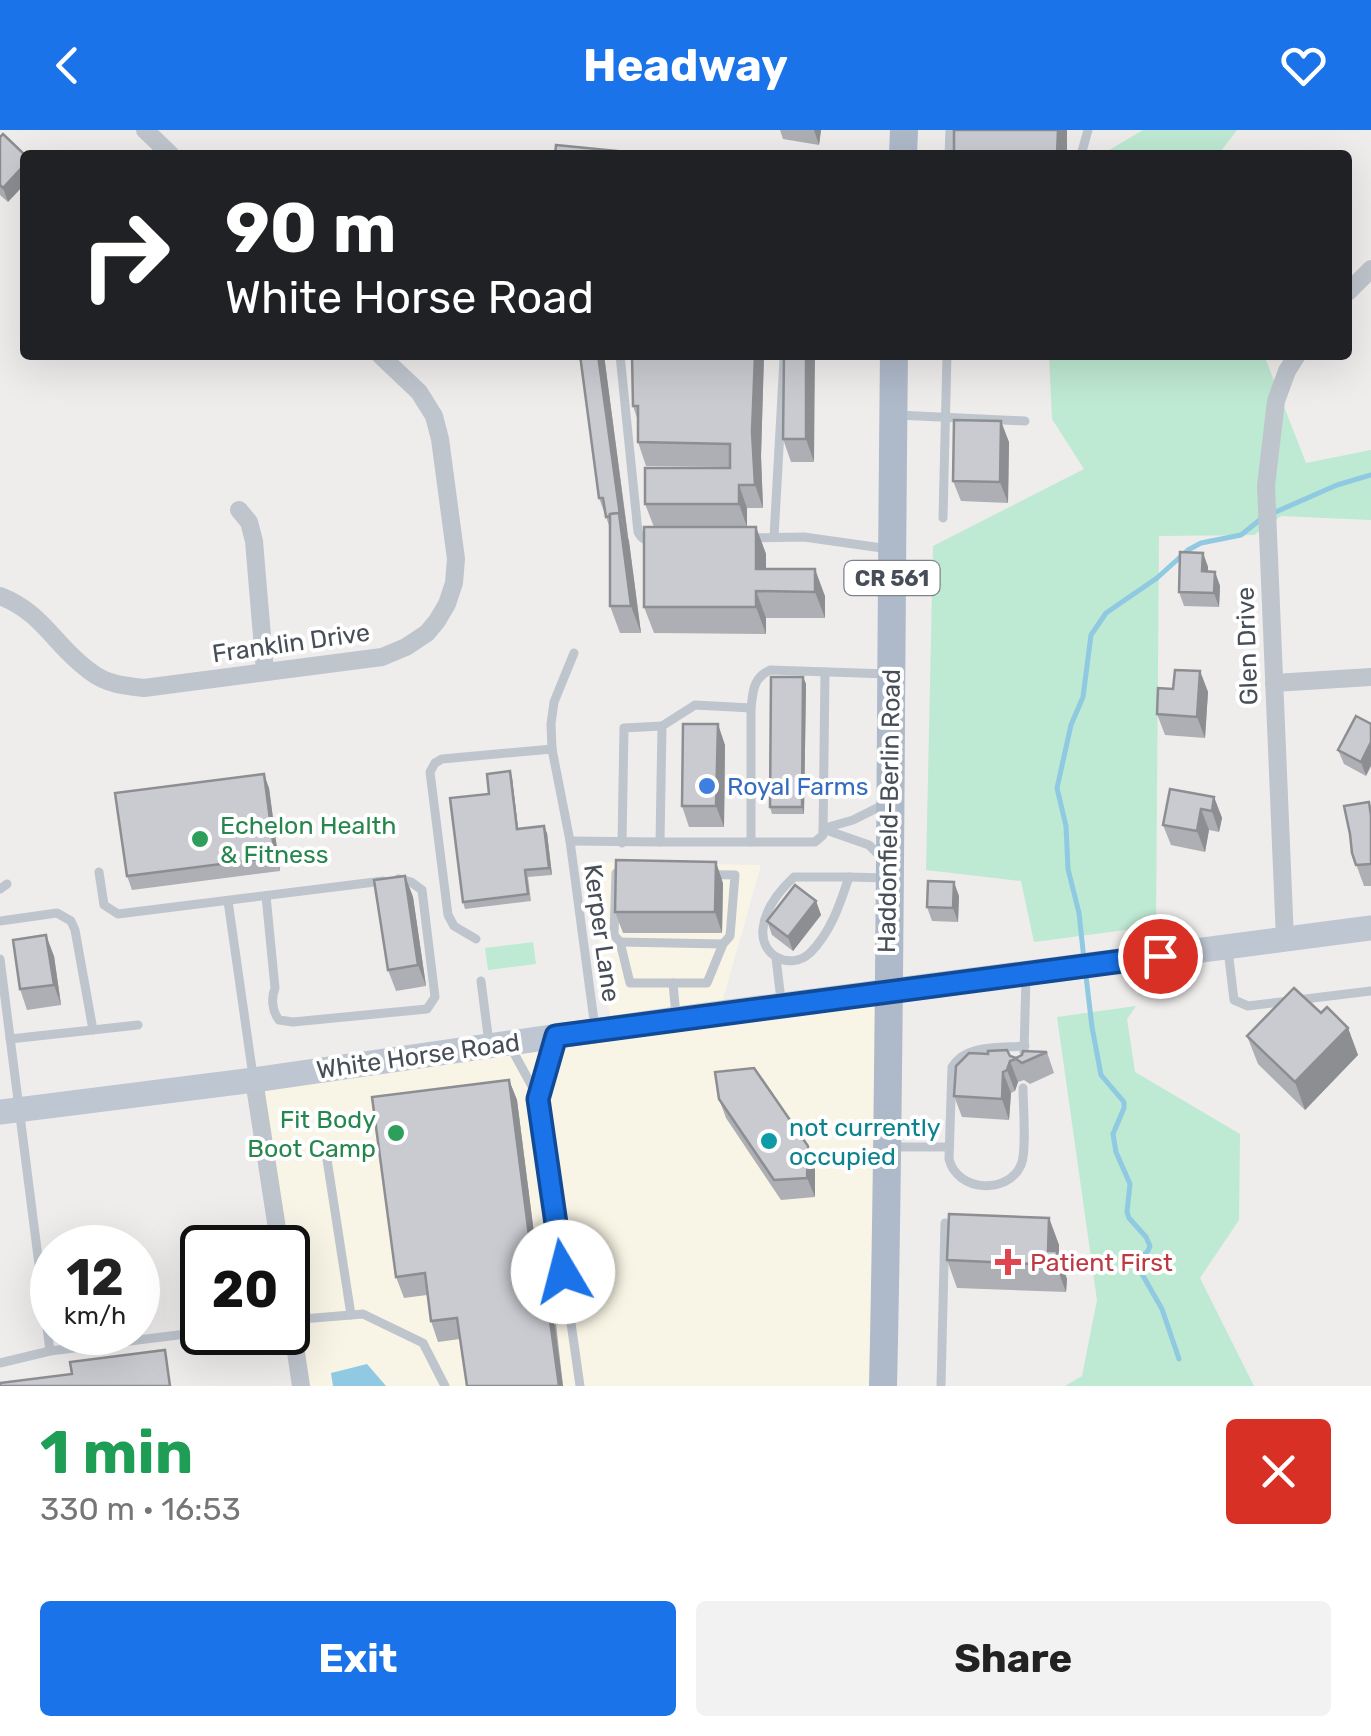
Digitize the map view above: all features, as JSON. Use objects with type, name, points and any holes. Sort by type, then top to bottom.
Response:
[{"type":"main road","name":"Haddonfield-Berlin Road","points":[[883,1386],[894,360]]},
{"type":"main road","name":"White Horse Road","points":[[10,1110],[1371,928]]},
{"type":"street","points":[[145,130],[167,150]]},
{"type":"street","points":[[1352,288],[1371,270]]},
{"type":"street","name":"Franklin Drive","points":[[0,596],[20,604],[43,623],[92,673],[110,682],[144,688],[382,656],[406,647],[427,632],[447,604],[456,560],[434,416],[419,392],[385,360]]},
{"type":"street","name":"Glen Drive","points":[[1284,940],[1266,486],[1276,401],[1295,360]]},
{"type":"street","points":[[240,510],[254,542],[265,672]]},
{"type":"street","points":[[1274,683],[1371,677]]},
{"type":"street","points":[[254,1080],[276,1225]]},
{"type":"street","points":[[295,1355],[301,1386]]},
{"type":"lane","points":[[621,360],[638,532],[647,541],[665,540]]},
{"type":"lane","points":[[774,537],[784,360]]},
{"type":"lane","points":[[943,518],[947,360]]},
{"type":"lane","points":[[894,415],[1026,421]]},
{"type":"lane","points":[[738,538],[804,536],[892,549]]},
{"type":"lane","name":"Kerper Lane","points":[[574,653],[554,702],[552,749],[570,842],[595,1031]]},
{"type":"lane","points":[[751,842],[751,708],[754,683],[761,674],[770,670],[891,674]]},
{"type":"lane","points":[[570,842],[815,842],[823,835],[825,672]]},
{"type":"lane","points":[[622,842],[624,728],[662,726],[695,705],[751,708]]},
{"type":"lane","points":[[660,842],[662,726]]},
{"type":"lane","points":[[476,940],[454,926],[448,915],[430,772],[442,759],[552,749]]},
{"type":"lane","points":[[823,829],[871,813],[890,802]]},
{"type":"lane","points":[[823,829],[869,845],[889,872],[849,877],[794,876],[768,910],[762,931],[764,946],[776,958],[794,962],[809,954],[834,920],[849,877]]},
{"type":"lane","points":[[100,872],[104,905],[118,914],[398,879],[411,882],[422,890],[435,998],[427,1009],[284,1022],[274,1014],[276,988],[266,896]]},
{"type":"lane","points":[[616,873],[735,875],[730,936],[724,944],[707,983],[630,984],[620,942],[614,935],[616,873]]},
{"type":"lane","points":[[228,901],[254,1080]]},
{"type":"lane","points":[[0,921],[58,913],[71,921],[94,1030]]},
{"type":"lane","points":[[620,942],[724,944]]},
{"type":"lane","points":[[1228,947],[1234,1000],[1248,1006],[1371,991]]},
{"type":"lane","points":[[776,958],[782,1005]]},
{"type":"lane","points":[[0,959],[10,1040],[10,1110],[30,1230]]},
{"type":"lane","points":[[1024,1058],[1026,974]]},
{"type":"lane","points":[[481,982],[499,1045],[538,1099]]},
{"type":"lane","points":[[673,984],[676,1019]]},
{"type":"lane","points":[[10,1040],[138,1025]]},
{"type":"lane","points":[[556,1036],[538,1099],[580,1386]]},
{"type":"lane","points":[[1023,1088],[1023,1163],[1004,1184],[963,1182],[951,1168],[949,1147],[951,1075],[956,1061],[968,1052],[1025,1046]]},
{"type":"lane","points":[[888,1148],[949,1147]]},
{"type":"lane","points":[[326,1153],[351,1315]]},
{"type":"lane","points":[[941,1386],[945,1223]]},
{"type":"lane","points":[[310,1318],[363,1314],[423,1342],[444,1386]]},
{"type":"lane","points":[[0,1363],[33,1355]]},
{"type":"shaded area","points":[[587,862],[761,865],[719,1013],[887,991],[883,1386],[301,1386],[296,1355],[310,1355],[310,1225],[283,1225],[254,1080],[612,1028]]},
{"type":"green space","points":[[1143,130],[1237,130],[1222,150],[1109,150]]},
{"type":"green space","points":[[1049,360],[1266,360],[1306,463],[1371,450],[1371,520],[1281,516],[1254,535],[1159,536],[1156,926],[1034,942],[1021,881],[926,870],[933,546],[1084,469],[1052,419]]},
{"type":"green space","points":[[533,942],[536,964],[488,970],[485,948]]},
{"type":"green space","points":[[1136,1006],[1127,1019],[1135,1072],[1240,1134],[1239,1220],[1200,1278],[1254,1386],[1065,1386],[1082,1376],[1097,1300],[1057,1017]]},
{"type":"water","points":[[367,1364],[386,1386],[333,1386],[331,1373]]},
{"type":"building","points":[[954,130],[1058,130],[1057,150],[954,150]]},
{"type":"building","points":[[3,134],[20,150],[20,169],[3,188],[0,185]]},
{"type":"building","points":[[556,145],[607,150],[556,150]]},
{"type":"building","points":[[581,360],[599,360],[620,515],[606,517],[603,498],[599,498]]},
{"type":"building","points":[[632,360],[755,360],[755,485],[739,485],[739,504],[645,504],[645,468],[730,468],[730,444],[638,442],[638,406],[633,406]]},
{"type":"building","points":[[784,360],[806,360],[806,439],[783,439]]},
{"type":"building","points":[[954,420],[1001,421],[1000,482],[953,481]]},
{"type":"building","points":[[619,513],[631,606],[610,606],[610,514]]},
{"type":"building","points":[[644,527],[756,527],[756,569],[815,569],[815,592],[756,591],[756,607],[644,607]]},
{"type":"building","points":[[1180,552],[1203,553],[1202,571],[1215,572],[1214,593],[1179,592]]},
{"type":"building","points":[[1175,670],[1200,671],[1197,717],[1157,714],[1158,688],[1173,689]]},
{"type":"building","name":"Royal Farms","points":[[771,677],[803,677],[802,807],[770,807]]},
{"type":"building","points":[[1356,716],[1371,724],[1371,742],[1361,762],[1338,750]]},
{"type":"building","points":[[683,724],[718,724],[716,806],[682,806]]},
{"type":"building","points":[[510,771],[517,829],[544,826],[549,868],[525,870],[528,894],[463,902],[450,798],[489,794],[487,774]]},
{"type":"building","name":"Echelon Health & Fitness","points":[[264,774],[275,857],[127,876],[115,793]]},
{"type":"building","points":[[1170,789],[1214,797],[1212,811],[1201,809],[1197,831],[1163,825]]},
{"type":"building","points":[[1369,802],[1371,864],[1356,865],[1344,806]]},
{"type":"building","points":[[616,860],[716,862],[715,912],[615,912]]},
{"type":"building","points":[[405,876],[418,965],[388,970],[374,880]]},
{"type":"building","points":[[928,881],[954,882],[953,908],[927,907]]},
{"type":"building","points":[[795,885],[816,901],[788,937],[767,921]]},
{"type":"building","points":[[46,935],[54,985],[20,989],[13,940]]},
{"type":"building","points":[[1294,988],[1321,1013],[1327,1007],[1348,1028],[1295,1082],[1247,1036]]},
{"type":"building","points":[[1007,1050],[1016,1058],[1023,1051],[1047,1052],[1022,1063],[1010,1061],[1003,1072],[1002,1099],[954,1096],[956,1066],[969,1053]]},
{"type":"building","points":[[754,1068],[808,1146],[807,1178],[774,1180],[719,1099],[715,1072]]},
{"type":"building","points":[[509,1080],[532,1259],[544,1258],[559,1386],[467,1386],[457,1318],[431,1321],[425,1273],[396,1277],[372,1097]]},
{"type":"building","points":[[949,1214],[1049,1218],[1048,1251],[1057,1251],[1056,1265],[947,1260]]},
{"type":"building","points":[[165,1350],[170,1386],[0,1386],[72,1374],[70,1362],[160,1355],[160,1351]]},
{"type":"waterway","points":[[1271,514],[1337,485],[1371,475]]},
{"type":"waterway","points":[[1084,960],[1057,788],[1071,725],[1083,697],[1091,635],[1106,613],[1157,578],[1188,550],[1201,543],[1241,535],[1261,519]]},
{"type":"waterway","points":[[1086,976],[1101,1075],[1124,1102],[1113,1134],[1130,1184],[1127,1212],[1150,1246],[1139,1259],[1138,1267],[1162,1309],[1179,1359]]},
{"type":"place","name":"Royal Farms","points":[[707,786]]},
{"type":"place","name":"Echelon Health & Fitness","points":[[200,839]]},
{"type":"place","name":"Fit Body Boot Camp","points":[[396,1133]]},
{"type":"place","name":"not currently occupied","points":[[769,1141]]},
{"type":"place","name":"Patient First","points":[[1008,1262]]},
{"type":"route","points":[[563,1272],[538,1099],[556,1036],[1160,956]]}]
